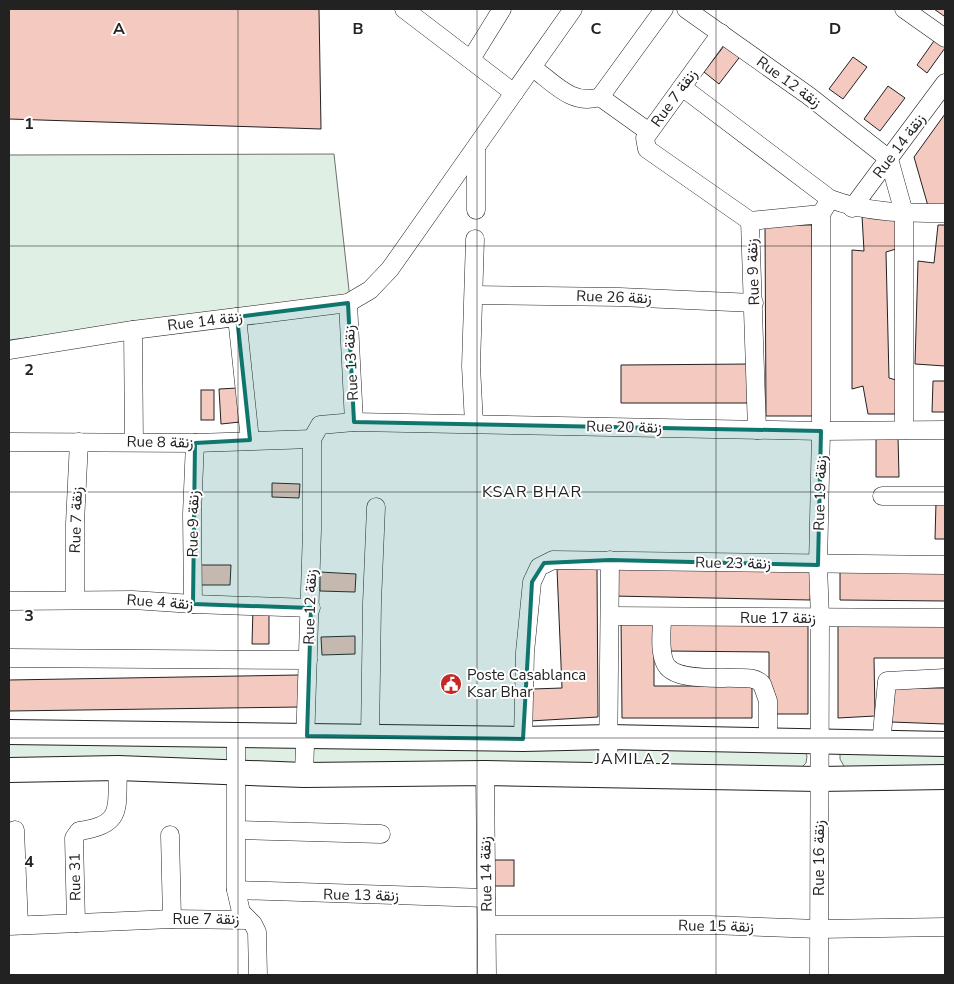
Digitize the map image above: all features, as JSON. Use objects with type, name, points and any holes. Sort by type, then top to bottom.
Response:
[{"type":"street","points":[[404,9],[514,93]]},
{"type":"street","points":[[471,59],[502,9]]},
{"type":"street","name":"Rue 14 زنقة","points":[[9,350],[133,330],[348,303],[370,290],[390,269],[573,9]]},
{"type":"street","points":[[532,68],[574,98],[585,100],[600,97],[664,9]]},
{"type":"street","name":"Rue 12 زنقة","points":[[686,9],[809,96],[889,159]]},
{"type":"street","points":[[904,9],[945,38]]},
{"type":"street","name":"Rue 7 زنقة","points":[[662,160],[645,146],[645,138],[721,33]]},
{"type":"street","name":"Rue 14 زنقة","points":[[852,208],[945,83]]},
{"type":"street","points":[[682,87],[826,207]]},
{"type":"street","points":[[600,97],[649,132]]},
{"type":"street","points":[[476,149],[476,210]]},
{"type":"street","points":[[889,159],[904,213],[904,430]]},
{"type":"street","name":"Rue 9 زنقة","points":[[662,160],[750,221],[757,430]]},
{"type":"street","points":[[750,221],[826,207],[945,214]]},
{"type":"street","name":"Rue 19 زنقة","points":[[819,742],[820,618],[818,565],[821,431],[821,245],[826,207]]},
{"type":"street","points":[[474,424],[471,366],[475,239]]},
{"type":"street","name":"Rue 26 زنقة","points":[[474,295],[620,297],[754,303]]},
{"type":"street","name":"Rue 13 زنقة","points":[[348,303],[354,422]]},
{"type":"street","points":[[238,317],[250,440]]},
{"type":"street","points":[[133,330],[134,442]]},
{"type":"street","name":"Rue 20 زنقة","points":[[312,439],[320,425],[354,422],[821,431],[945,430]]},
{"type":"street","name":"Rue 12 زنقة","points":[[304,775],[307,736],[312,439]]},
{"type":"street","name":"Rue 8 زنقة","points":[[9,442],[195,443],[312,439]]},
{"type":"street","name":"Rue 7 زنقة","points":[[75,599],[75,523],[79,442]]},
{"type":"street","name":"Rue 9 زنقة","points":[[193,604],[192,514],[195,443]]},
{"type":"street","points":[[882,496],[945,496]]},
{"type":"street","points":[[370,737],[376,507]]},
{"type":"street","name":"Rue 23 زنقة","points":[[523,739],[526,652],[532,582],[539,567],[553,560],[818,565],[945,565]]},
{"type":"street","points":[[608,774],[610,736],[610,560]]},
{"type":"street","name":"Rue 4 زنقة","points":[[9,601],[133,600],[310,608]]},
{"type":"street","name":"Rue 17 زنقة","points":[[610,616],[945,618]]},
{"type":"street","points":[[662,617],[662,654],[665,664],[672,671],[679,675],[696,677],[752,678],[762,684],[768,701],[768,741]]},
{"type":"street","points":[[9,658],[308,660]]},
{"type":"street","points":[[881,744],[887,680],[945,678]]},
{"type":"street","points":[[9,732],[523,739],[610,736],[881,744],[945,744]]},
{"type":"street","name":"Rue 7 زنقة","points":[[236,734],[236,890],[239,907],[247,920]]},
{"type":"street","name":"Rue 16 زنقة","points":[[819,742],[819,975]]},
{"type":"street","points":[[9,770],[118,768],[304,775],[485,773],[818,779],[945,777]]},
{"type":"street","name":"Rue 31","points":[[76,923],[74,838],[79,831],[100,828],[112,818],[116,807],[118,768]]},
{"type":"street","name":"Rue 14 زنقة","points":[[485,773],[487,975]]},
{"type":"street","points":[[14,926],[15,830]]},
{"type":"street","points":[[237,830],[381,834]]},
{"type":"street","points":[[170,835],[172,919]]},
{"type":"street","name":"Rue 13 زنقة","points":[[236,890],[486,898]]},
{"type":"street","name":"Rue 7 زنقة","points":[[14,926],[172,919],[247,920]]},
{"type":"street","points":[[247,920],[253,924],[257,932],[258,975]]},
{"type":"street","name":"Rue 15 زنقة","points":[[487,925],[710,925],[819,929],[945,927]]},
{"type":"highlighted area","points":[[348,303],[354,422],[821,431],[818,565],[610,560],[544,563],[532,582],[523,739],[307,736],[311,608],[193,604],[195,443],[250,440],[237,317]]},
{"type":"green space","points":[[334,154],[350,299],[9,340],[9,155]]},
{"type":"green space","points":[[9,736],[805,752],[807,756],[806,763],[802,767],[600,768],[9,760]]},
{"type":"green space","points":[[945,750],[945,767],[845,768],[840,759],[840,753]]},
{"type":"building","points":[[9,9],[319,9],[321,129],[9,119]]},
{"type":"building","points":[[934,9],[945,9],[944,16]]},
{"type":"building","points":[[936,38],[945,45],[945,48],[927,73],[917,65]]},
{"type":"building","points":[[727,42],[742,54],[719,84],[704,72]]},
{"type":"building","points":[[853,57],[867,67],[843,99],[829,89]]},
{"type":"building","points":[[888,86],[905,98],[880,131],[864,119]]},
{"type":"building","points":[[945,114],[945,205],[928,206],[914,157]]},
{"type":"building","points":[[862,216],[896,216],[896,249],[886,252],[889,378],[896,380],[902,414],[868,414],[863,386],[852,389],[852,250],[864,251]]},
{"type":"building","points":[[765,225],[812,225],[813,416],[766,416]]},
{"type":"building","points":[[938,225],[945,225],[945,366],[915,364],[918,261],[934,263]]},
{"type":"building","points":[[751,364],[751,403],[621,403],[621,365]]},
{"type":"building","points":[[933,381],[945,381],[945,412],[932,412]]},
{"type":"building","points":[[238,388],[240,422],[221,424],[219,389]]},
{"type":"building","points":[[201,390],[214,390],[214,420],[201,420]]},
{"type":"building","points":[[876,436],[898,436],[899,477],[876,477]]},
{"type":"building","points":[[272,483],[300,484],[299,498],[272,497]]},
{"type":"building","points":[[936,502],[945,503],[945,539],[935,539]]},
{"type":"building","points":[[201,565],[231,565],[230,585],[201,585]]},
{"type":"building","points":[[611,565],[812,570],[810,600],[612,596]]},
{"type":"building","points":[[840,566],[945,566],[945,601],[840,600]]},
{"type":"building","points":[[557,569],[597,569],[598,717],[530,721],[533,689],[562,688]]},
{"type":"building","points":[[320,572],[356,574],[355,592],[320,591]]},
{"type":"building","points":[[253,608],[269,608],[269,644],[252,644]]},
{"type":"building","points":[[621,617],[654,617],[654,686],[752,686],[752,718],[622,718]]},
{"type":"building","points":[[665,621],[808,622],[808,714],[769,714],[769,652],[665,651]]},
{"type":"building","points":[[838,624],[945,625],[945,658],[874,658],[875,716],[838,718]]},
{"type":"building","points":[[355,636],[355,654],[322,655],[321,637]]},
{"type":"building","points":[[299,675],[300,707],[9,711],[9,680]]},
{"type":"building","points":[[894,688],[945,688],[945,724],[891,722]]},
{"type":"building","points":[[492,860],[514,860],[514,886],[492,886]]},
{"type":"place","name":"Poste Casablanca Ksar Bhar","points":[[451,684]]},
{"type":"district","name":"KSAR BHAR","points":[[532,492]]},
{"type":"district","name":"JAMILA 2","points":[[633,759]]}]
